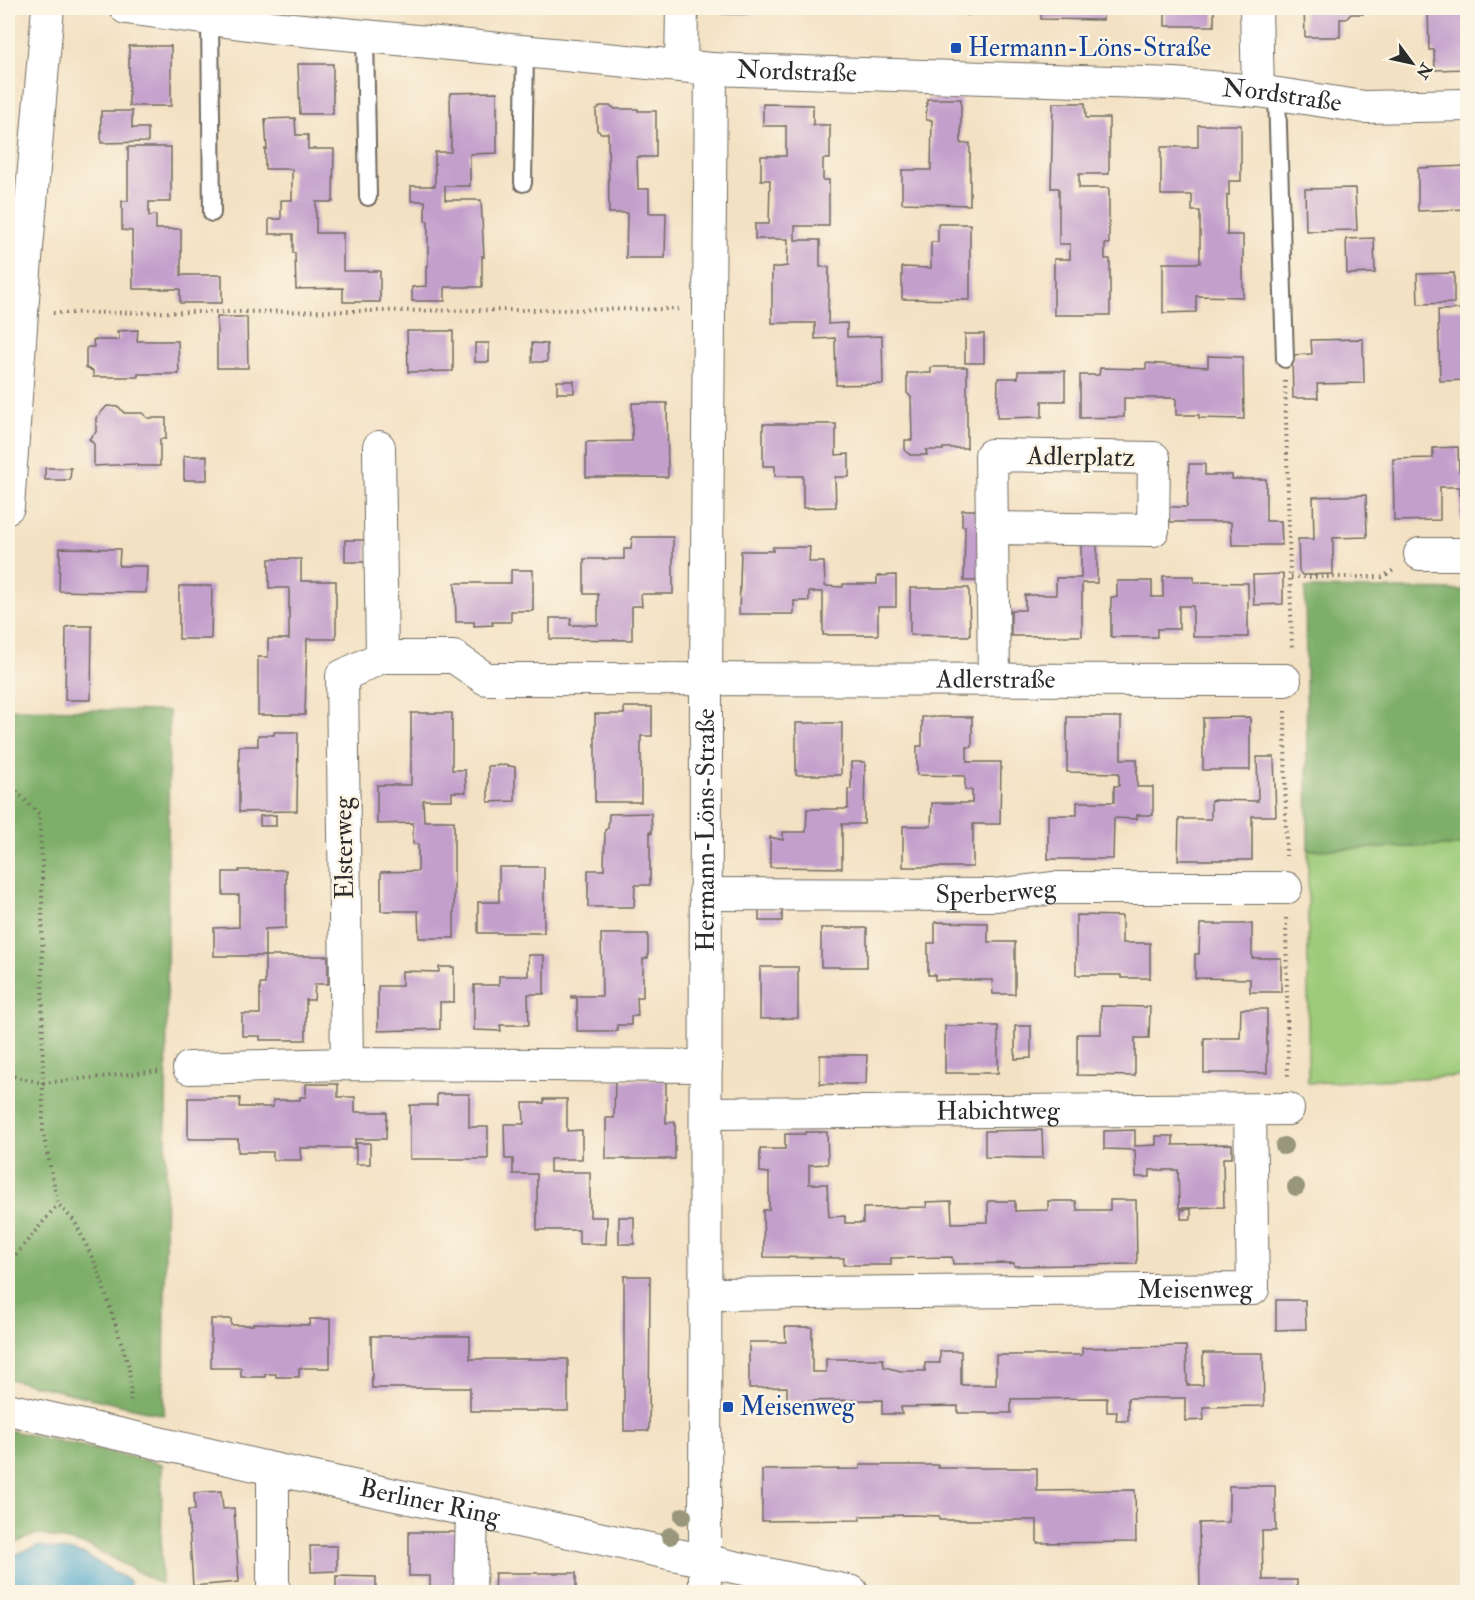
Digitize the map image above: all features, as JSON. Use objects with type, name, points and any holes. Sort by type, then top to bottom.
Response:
[{"type":"street","points":[[8,507],[48,8]]},
{"type":"street","name":"Nordstraße","points":[[126,8],[271,27],[696,67],[1164,84],[1267,92],[1364,107],[1467,105]]},
{"type":"street","name":"Hermann-Löns-Straße","points":[[682,8],[696,67],[709,309],[705,894],[707,1113],[705,1593]]},
{"type":"street","points":[[1256,8],[1267,92]]},
{"type":"street","points":[[379,447],[382,657]]},
{"type":"street","name":"Adlerplatz","points":[[993,528],[1153,530],[1154,458],[991,455],[994,678]]},
{"type":"street","points":[[1420,554],[1467,554]]},
{"type":"street","name":"Elsterweg","points":[[347,1064],[342,676],[382,657],[454,657],[486,679],[706,680]]},
{"type":"street","name":"Adlerstraße","points":[[706,680],[994,678],[1286,680]]},
{"type":"street","name":"Sperberweg","points":[[705,894],[995,895],[1054,888],[1286,888]]},
{"type":"street","points":[[189,1068],[347,1064],[706,1066]]},
{"type":"street","name":"Habichtweg","points":[[707,1113],[1288,1109]]},
{"type":"street","name":"Meisenweg","points":[[706,1294],[1253,1289],[1250,1110]]},
{"type":"street","name":"Berliner Ring","points":[[8,1409],[273,1469],[852,1593]]},
{"type":"street","points":[[273,1469],[273,1593]]},
{"type":"street","points":[[470,1593],[472,1512]]},
{"type":"lane","points":[[210,19],[212,213]]},
{"type":"lane","points":[[365,36],[368,197]]},
{"type":"lane","points":[[523,183],[525,51]]},
{"type":"lane","points":[[1267,92],[1284,359]]},
{"type":"path","points":[[22,313],[709,309]]},
{"type":"path","points":[[1284,359],[1293,673],[1286,680],[1288,1109]]},
{"type":"path","points":[[1291,577],[1382,577],[1420,554]]},
{"type":"path","points":[[8,783],[39,814],[42,863],[43,1133],[58,1204],[75,1222],[101,1278],[129,1367],[134,1438]]},
{"type":"path","points":[[8,1075],[42,1083],[189,1068]]},
{"type":"path","points":[[8,1264],[58,1204]]},
{"type":"green space","points":[[1305,588],[1467,590],[1467,845],[1308,850]]},
{"type":"green space","points":[[11,709],[169,711],[164,1415],[8,1379],[8,721]]},
{"type":"green space","points":[[1467,845],[1467,1076],[1308,1083],[1308,850]]},
{"type":"green space","points":[[8,1430],[162,1464],[161,1584],[89,1546],[37,1534],[8,1546]]},
{"type":"water","points":[[38,1546],[84,1554],[129,1581],[132,1592],[8,1592],[8,1557]]},
{"type":"building","points":[[723,8],[782,8],[782,10],[754,10],[754,14],[723,14]]},
{"type":"building","points":[[841,8],[892,8],[892,11],[841,12]]},
{"type":"building","points":[[937,8],[1001,8],[1001,11],[970,11],[970,15],[967,15],[967,11],[937,11]]},
{"type":"building","points":[[1041,8],[1103,8],[1103,20],[1041,19]]},
{"type":"building","points":[[1165,8],[1214,8],[1214,26],[1165,26]]},
{"type":"building","points":[[1304,8],[1363,8],[1363,14],[1351,14],[1346,19],[1340,19],[1340,37],[1305,37]]},
{"type":"building","points":[[1428,8],[1467,8],[1467,69],[1435,70],[1434,50],[1429,50]]},
{"type":"building","points":[[129,46],[171,46],[171,106],[129,106]]},
{"type":"building","points":[[298,64],[333,64],[333,114],[300,114]]},
{"type":"building","points":[[497,92],[497,153],[470,154],[470,186],[445,186],[445,200],[481,200],[484,257],[482,256],[482,287],[445,287],[445,301],[412,301],[412,287],[426,286],[428,221],[425,221],[425,201],[411,201],[411,186],[435,186],[435,152],[451,152],[450,93]]},
{"type":"building","points":[[927,99],[961,99],[961,144],[970,143],[970,205],[902,203],[902,170],[931,170],[932,120],[926,120]]},
{"type":"building","points":[[1053,103],[1085,103],[1086,118],[1109,118],[1109,174],[1079,174],[1079,188],[1109,188],[1109,244],[1105,244],[1105,259],[1110,259],[1110,315],[1054,315],[1054,259],[1070,259],[1070,244],[1059,244],[1059,188],[1051,188]]},
{"type":"building","points":[[763,104],[813,105],[813,125],[830,125],[830,159],[823,159],[823,180],[829,180],[829,226],[795,226],[795,240],[820,240],[820,267],[829,267],[828,324],[847,323],[847,337],[882,336],[883,384],[836,385],[835,338],[815,339],[815,323],[772,323],[772,268],[787,266],[788,239],[755,239],[755,224],[769,224],[770,180],[761,180],[761,156],[786,156],[786,126],[763,126]]},
{"type":"building","points":[[601,106],[656,111],[656,157],[637,157],[638,189],[649,189],[649,213],[666,213],[665,258],[626,258],[627,213],[609,213],[608,133],[601,133],[597,130],[596,110]]},
{"type":"building","points":[[101,111],[132,111],[132,128],[148,128],[148,142],[101,143]]},
{"type":"building","points":[[295,118],[296,135],[308,135],[308,149],[334,149],[333,202],[316,202],[316,233],[343,233],[343,271],[380,271],[380,302],[343,302],[343,288],[296,289],[293,234],[269,234],[269,219],[281,219],[281,200],[292,200],[292,169],[265,169],[265,149],[267,149],[265,119]]},
{"type":"building","points":[[1198,125],[1241,125],[1241,181],[1229,181],[1227,235],[1243,235],[1243,297],[1196,296],[1196,312],[1163,313],[1163,263],[1200,263],[1200,211],[1192,211],[1192,195],[1161,195],[1161,147],[1198,147]]},
{"type":"building","points":[[128,147],[171,147],[171,202],[149,202],[149,216],[156,215],[156,229],[181,229],[181,275],[222,275],[222,303],[180,303],[180,289],[133,289],[132,231],[122,230],[122,201],[128,201]]},
{"type":"building","points":[[1467,166],[1467,209],[1418,211],[1418,168]]},
{"type":"building","points":[[1355,188],[1357,230],[1306,231],[1305,189]]},
{"type":"building","points":[[938,224],[970,224],[970,300],[902,299],[902,267],[931,268],[931,242],[938,242]]},
{"type":"building","points":[[1374,238],[1375,273],[1347,274],[1346,239]]},
{"type":"building","points":[[1454,273],[1454,303],[1418,304],[1417,274]]},
{"type":"building","points":[[1467,309],[1467,380],[1440,381],[1438,310]]},
{"type":"building","points":[[217,317],[247,317],[248,368],[217,368]]},
{"type":"building","points":[[138,330],[137,341],[178,341],[179,374],[93,377],[93,371],[86,368],[86,349],[94,347],[93,340],[119,340],[117,331]]},
{"type":"building","points":[[407,331],[453,331],[453,371],[408,372]]},
{"type":"building","points":[[965,334],[984,334],[984,363],[965,363]]},
{"type":"building","points":[[1363,339],[1364,383],[1317,384],[1318,398],[1293,398],[1292,355],[1312,354],[1311,340]]},
{"type":"building","points":[[475,343],[489,343],[489,362],[475,362]]},
{"type":"building","points":[[532,343],[547,344],[547,362],[532,362]]},
{"type":"building","points":[[1208,356],[1243,357],[1244,419],[1176,415],[1176,398],[1124,398],[1124,417],[1080,418],[1080,375],[1099,375],[1100,368],[1146,369],[1146,363],[1208,367]]},
{"type":"building","points":[[931,367],[967,367],[967,448],[926,450],[927,455],[910,455],[905,450],[905,440],[912,440],[911,397],[907,393],[907,373],[931,373]]},
{"type":"building","points":[[1018,371],[1065,371],[1065,401],[1042,401],[1042,417],[997,418],[998,378],[1018,378]]},
{"type":"building","points":[[557,381],[574,381],[574,393],[557,393]]},
{"type":"building","points":[[632,403],[667,403],[668,477],[586,477],[586,442],[632,441]]},
{"type":"building","points":[[107,406],[119,407],[124,413],[142,413],[148,418],[166,418],[166,439],[160,439],[160,466],[137,466],[137,464],[94,466],[94,444],[89,439],[96,432],[96,418]]},
{"type":"building","points":[[763,424],[836,424],[836,455],[849,454],[849,477],[835,477],[836,507],[803,508],[803,476],[775,476],[775,466],[763,466]]},
{"type":"building","points":[[1458,447],[1459,471],[1467,471],[1467,518],[1460,518],[1460,487],[1440,487],[1440,520],[1394,521],[1393,459],[1433,458],[1433,448]]},
{"type":"building","points":[[184,456],[207,456],[207,480],[184,480]]},
{"type":"building","points":[[1189,464],[1205,464],[1205,475],[1232,475],[1232,479],[1266,479],[1266,521],[1281,521],[1282,545],[1232,545],[1231,522],[1168,522],[1169,507],[1187,507]]},
{"type":"building","points":[[45,468],[71,468],[70,480],[45,480]]},
{"type":"building","points":[[1366,495],[1367,537],[1333,538],[1333,574],[1302,575],[1299,571],[1298,539],[1314,539],[1313,497]]},
{"type":"building","points":[[962,510],[983,510],[984,581],[964,581],[965,526],[962,526]]},
{"type":"building","points":[[632,537],[673,537],[673,594],[641,594],[642,606],[632,606],[632,640],[550,639],[550,618],[571,618],[570,625],[598,625],[598,594],[584,594],[584,559],[624,559],[624,549],[631,549]]},
{"type":"building","points":[[345,540],[367,540],[367,562],[345,562]]},
{"type":"building","points":[[1081,544],[1097,544],[1097,583],[1082,583],[1082,636],[1011,636],[1011,610],[1025,610],[1025,595],[1056,595],[1056,578],[1081,578]]},
{"type":"building","points":[[773,547],[810,547],[809,562],[824,562],[825,586],[877,584],[877,576],[896,575],[896,607],[878,607],[878,635],[823,635],[823,592],[809,592],[809,601],[794,601],[794,614],[739,614],[741,551],[773,551]]},
{"type":"building","points":[[60,548],[120,549],[119,566],[147,566],[146,593],[59,591]]},
{"type":"building","points":[[269,559],[301,559],[301,581],[336,581],[336,639],[307,639],[305,715],[258,715],[258,657],[268,657],[268,639],[289,639],[289,588],[269,588]]},
{"type":"building","points":[[511,570],[533,570],[533,611],[511,611],[511,622],[492,622],[493,625],[474,626],[474,622],[456,622],[455,583],[511,583]]},
{"type":"building","points":[[1283,574],[1283,604],[1254,605],[1253,575]]},
{"type":"building","points":[[1163,576],[1194,576],[1194,582],[1248,583],[1248,637],[1193,637],[1193,606],[1179,606],[1179,629],[1157,629],[1157,637],[1111,637],[1111,597],[1117,597],[1117,581],[1152,581],[1152,597],[1163,597]]},
{"type":"building","points":[[179,586],[212,586],[211,639],[179,639]]},
{"type":"building","points":[[910,588],[969,588],[970,636],[910,635]]},
{"type":"building","points":[[92,626],[91,700],[65,700],[66,627]]},
{"type":"building","points":[[624,707],[652,707],[652,736],[641,736],[641,802],[595,802],[595,714],[624,714]]},
{"type":"building","points":[[411,713],[452,713],[452,770],[465,770],[466,792],[452,792],[452,800],[423,800],[424,821],[454,821],[454,938],[419,938],[418,911],[381,911],[381,872],[418,871],[418,844],[413,844],[413,823],[377,824],[377,785],[411,785]]},
{"type":"building","points":[[922,717],[972,717],[972,747],[967,747],[967,762],[1001,762],[1000,824],[973,824],[973,867],[903,867],[903,826],[931,826],[932,803],[972,803],[972,790],[965,790],[965,776],[917,775],[917,746],[922,746]]},
{"type":"building","points":[[1067,717],[1121,717],[1121,759],[1137,759],[1137,787],[1153,787],[1153,815],[1137,815],[1137,819],[1114,818],[1113,859],[1048,859],[1048,815],[1077,815],[1077,802],[1114,802],[1114,786],[1119,786],[1119,773],[1067,772]]},
{"type":"building","points":[[1250,717],[1250,770],[1203,770],[1203,718]]},
{"type":"building","points":[[796,723],[842,723],[841,775],[796,775]]},
{"type":"building","points":[[274,732],[298,732],[297,811],[239,812],[239,746],[258,746],[258,735],[274,735]]},
{"type":"building","points":[[1257,757],[1274,757],[1276,816],[1252,816],[1252,860],[1178,860],[1179,819],[1211,819],[1211,800],[1258,801]]},
{"type":"building","points":[[851,762],[865,762],[864,824],[842,824],[842,868],[770,867],[770,837],[783,840],[783,832],[806,832],[807,809],[848,809]]},
{"type":"building","points":[[488,766],[515,767],[515,801],[488,802]]},
{"type":"building","points":[[651,813],[650,885],[635,885],[634,907],[588,907],[588,870],[604,870],[605,830],[608,828],[609,814]]},
{"type":"building","points":[[276,815],[276,826],[260,826],[260,816]]},
{"type":"building","points":[[499,867],[544,867],[544,933],[478,933],[478,902],[499,902]]},
{"type":"building","points":[[239,870],[286,870],[286,928],[265,929],[265,956],[214,956],[214,928],[239,927],[239,895],[223,895],[223,872],[239,872]]},
{"type":"building","points":[[759,910],[782,910],[782,921],[759,921]]},
{"type":"building","points":[[1076,915],[1122,916],[1122,943],[1150,943],[1150,978],[1121,978],[1121,975],[1076,975]]},
{"type":"building","points":[[935,922],[988,923],[988,942],[1015,942],[1015,994],[993,994],[992,980],[935,980],[935,975],[928,975],[928,943],[935,943]]},
{"type":"building","points":[[1200,924],[1252,924],[1252,958],[1281,958],[1281,992],[1250,992],[1250,979],[1195,978],[1195,954],[1199,954]]},
{"type":"building","points":[[821,928],[867,928],[867,967],[821,967]]},
{"type":"building","points":[[601,934],[648,934],[648,958],[643,959],[643,997],[637,997],[638,1016],[631,1016],[631,1025],[617,1025],[617,1031],[577,1031],[577,998],[571,998],[571,996],[602,996]]},
{"type":"building","points":[[528,955],[544,955],[544,994],[528,994],[529,1025],[500,1025],[501,1031],[474,1030],[474,985],[499,985],[499,976],[528,976]]},
{"type":"building","points":[[265,956],[328,956],[328,984],[315,984],[314,1000],[306,1000],[306,1040],[260,1040],[260,1036],[242,1036],[242,1014],[260,1014],[260,984],[265,984]]},
{"type":"building","points":[[439,967],[454,967],[454,1002],[440,1002],[440,1029],[378,1031],[378,986],[402,986],[402,971],[439,972]]},
{"type":"building","points":[[760,967],[798,967],[798,1018],[760,1019]]},
{"type":"building","points":[[1101,1006],[1150,1007],[1149,1038],[1135,1038],[1135,1076],[1077,1075],[1077,1034],[1101,1034]]},
{"type":"building","points":[[1241,1009],[1267,1009],[1267,1073],[1204,1073],[1204,1038],[1240,1038]]},
{"type":"building","points":[[945,1026],[998,1026],[998,1073],[945,1073]]},
{"type":"building","points":[[1015,1026],[1031,1026],[1031,1058],[1015,1059]]},
{"type":"building","points":[[820,1055],[867,1055],[866,1084],[820,1084]]},
{"type":"building","points":[[666,1080],[666,1123],[675,1122],[675,1159],[606,1159],[606,1118],[614,1118],[615,1081]]},
{"type":"building","points":[[306,1084],[338,1084],[338,1097],[355,1097],[355,1112],[387,1112],[386,1139],[355,1139],[355,1148],[300,1148],[301,1160],[273,1160],[273,1152],[238,1152],[238,1139],[188,1139],[188,1098],[240,1098],[239,1107],[273,1107],[273,1100],[300,1100],[300,1097],[306,1097]]},
{"type":"building","points":[[437,1094],[469,1094],[469,1127],[488,1127],[488,1159],[410,1159],[410,1105],[437,1105]]},
{"type":"building","points":[[544,1099],[567,1099],[567,1131],[582,1130],[582,1159],[550,1159],[550,1172],[590,1172],[590,1217],[607,1217],[606,1244],[579,1244],[579,1230],[537,1230],[537,1174],[513,1174],[513,1159],[505,1159],[504,1124],[524,1124],[523,1103],[544,1103]]},
{"type":"building","points":[[1042,1130],[1043,1158],[985,1157],[985,1131]]},
{"type":"building","points":[[1135,1130],[1135,1146],[1156,1145],[1156,1136],[1173,1136],[1173,1145],[1232,1144],[1232,1158],[1223,1158],[1224,1207],[1179,1208],[1178,1170],[1150,1170],[1150,1177],[1136,1177],[1135,1150],[1104,1149],[1104,1131]]},
{"type":"building","points":[[805,1132],[827,1132],[828,1164],[809,1165],[809,1184],[827,1184],[829,1217],[845,1216],[845,1223],[863,1223],[863,1208],[927,1207],[926,1202],[951,1201],[952,1223],[988,1222],[988,1201],[1015,1201],[1015,1211],[1048,1210],[1048,1201],[1076,1201],[1077,1210],[1110,1210],[1110,1200],[1136,1200],[1137,1264],[1014,1266],[1014,1263],[953,1264],[952,1257],[891,1258],[891,1265],[843,1265],[844,1258],[764,1257],[763,1210],[769,1210],[769,1173],[760,1172],[760,1149],[785,1149],[785,1134],[805,1134]]},
{"type":"building","points":[[356,1143],[370,1143],[370,1164],[356,1164]]},
{"type":"building","points":[[1191,1209],[1191,1219],[1181,1219],[1181,1210]]},
{"type":"building","points":[[619,1217],[634,1217],[634,1244],[619,1244]]},
{"type":"building","points":[[624,1276],[650,1276],[649,1431],[624,1431]]},
{"type":"building","points":[[1276,1300],[1305,1300],[1306,1329],[1276,1330]]},
{"type":"building","points":[[211,1319],[231,1319],[231,1325],[253,1325],[253,1323],[309,1325],[310,1319],[330,1319],[330,1368],[299,1368],[299,1377],[276,1377],[276,1374],[265,1374],[265,1377],[241,1377],[241,1368],[211,1368]]},
{"type":"building","points":[[785,1327],[812,1327],[812,1372],[826,1372],[826,1359],[883,1359],[884,1367],[901,1371],[925,1371],[925,1363],[940,1363],[940,1351],[961,1351],[961,1385],[996,1385],[996,1355],[1082,1355],[1082,1348],[1186,1346],[1187,1385],[1203,1385],[1203,1353],[1263,1353],[1264,1406],[1203,1407],[1204,1420],[1185,1421],[1185,1398],[1128,1398],[1128,1421],[1116,1421],[1117,1412],[1107,1412],[1107,1398],[1011,1399],[1011,1413],[958,1413],[958,1406],[901,1407],[902,1414],[882,1414],[882,1400],[787,1401],[787,1387],[749,1388],[749,1342],[786,1342]]},
{"type":"building","points":[[371,1336],[470,1336],[470,1359],[568,1359],[568,1411],[470,1411],[470,1388],[372,1388]]},
{"type":"building","points":[[860,1465],[1037,1468],[1037,1491],[1135,1490],[1136,1542],[1037,1543],[1037,1520],[939,1520],[939,1516],[912,1515],[860,1516],[860,1520],[762,1521],[762,1470],[860,1469]]},
{"type":"building","points":[[1229,1486],[1275,1486],[1276,1531],[1262,1531],[1263,1580],[1297,1580],[1297,1592],[1200,1592],[1199,1523],[1229,1522]]},
{"type":"building","points":[[221,1491],[223,1509],[234,1508],[239,1582],[193,1586],[188,1510],[195,1510],[194,1493]]},
{"type":"building","points":[[409,1532],[459,1532],[457,1592],[430,1592],[430,1576],[409,1576]]},
{"type":"building","points":[[310,1546],[337,1546],[337,1571],[311,1572]]},
{"type":"building","points":[[495,1573],[576,1573],[576,1592],[494,1592]]},
{"type":"building","points":[[336,1576],[376,1577],[376,1592],[336,1592]]},
{"type":"place","name":"Hermann-Löns-Straße","points":[[956,48]]},
{"type":"place","name":"Meisenweg","points":[[728,1407]]}]
